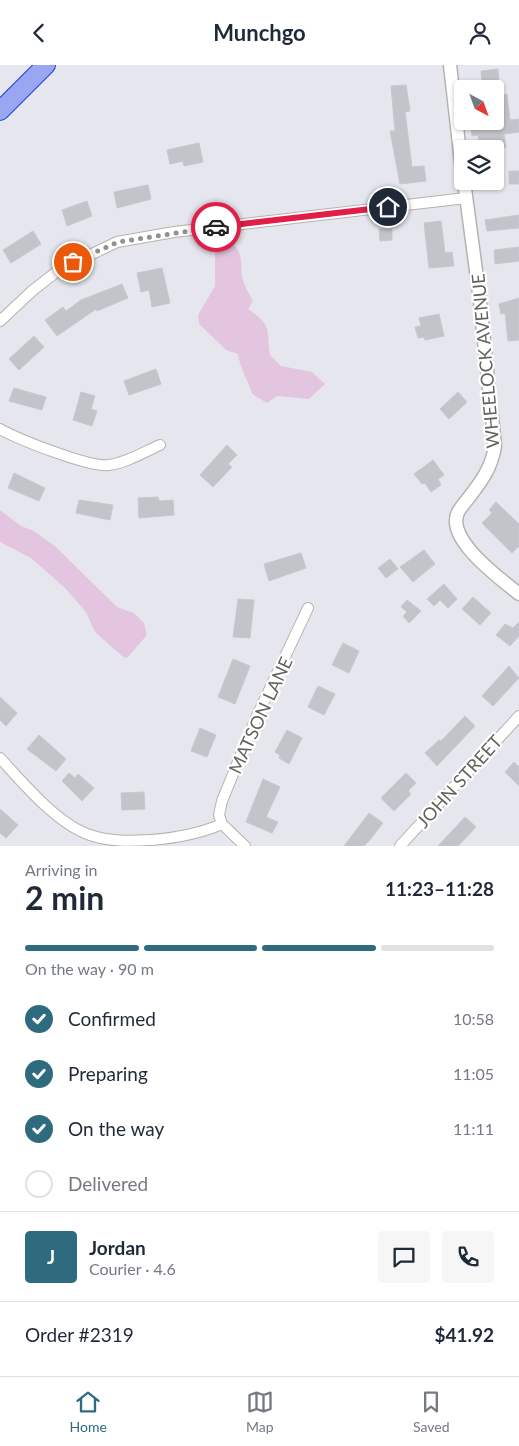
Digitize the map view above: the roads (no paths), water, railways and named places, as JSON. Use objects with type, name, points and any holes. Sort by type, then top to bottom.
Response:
[{"type":"highway","points":[[0,111],[46,65]]},
{"type":"street","points":[[450,65],[458,140]]},
{"type":"street","name":"WHEELOCK AVENUE","points":[[465,190],[480,301],[495,446],[493,457],[484,478],[459,510],[455,520],[458,534],[469,549],[519,594]]},
{"type":"street","points":[[0,321],[32,291],[59,270],[118,242],[174,232],[466,198]]},
{"type":"street","points":[[0,429],[69,456],[93,464],[108,466],[160,445]]},
{"type":"street","name":"MATSON LANE","points":[[222,824],[219,815],[222,801],[256,718],[308,608]]},
{"type":"street","name":"JOHN STREET","points":[[400,846],[519,716]]},
{"type":"street","points":[[0,758],[55,813],[74,827],[90,835],[118,841],[156,840],[186,836],[222,824],[245,846]]}]
